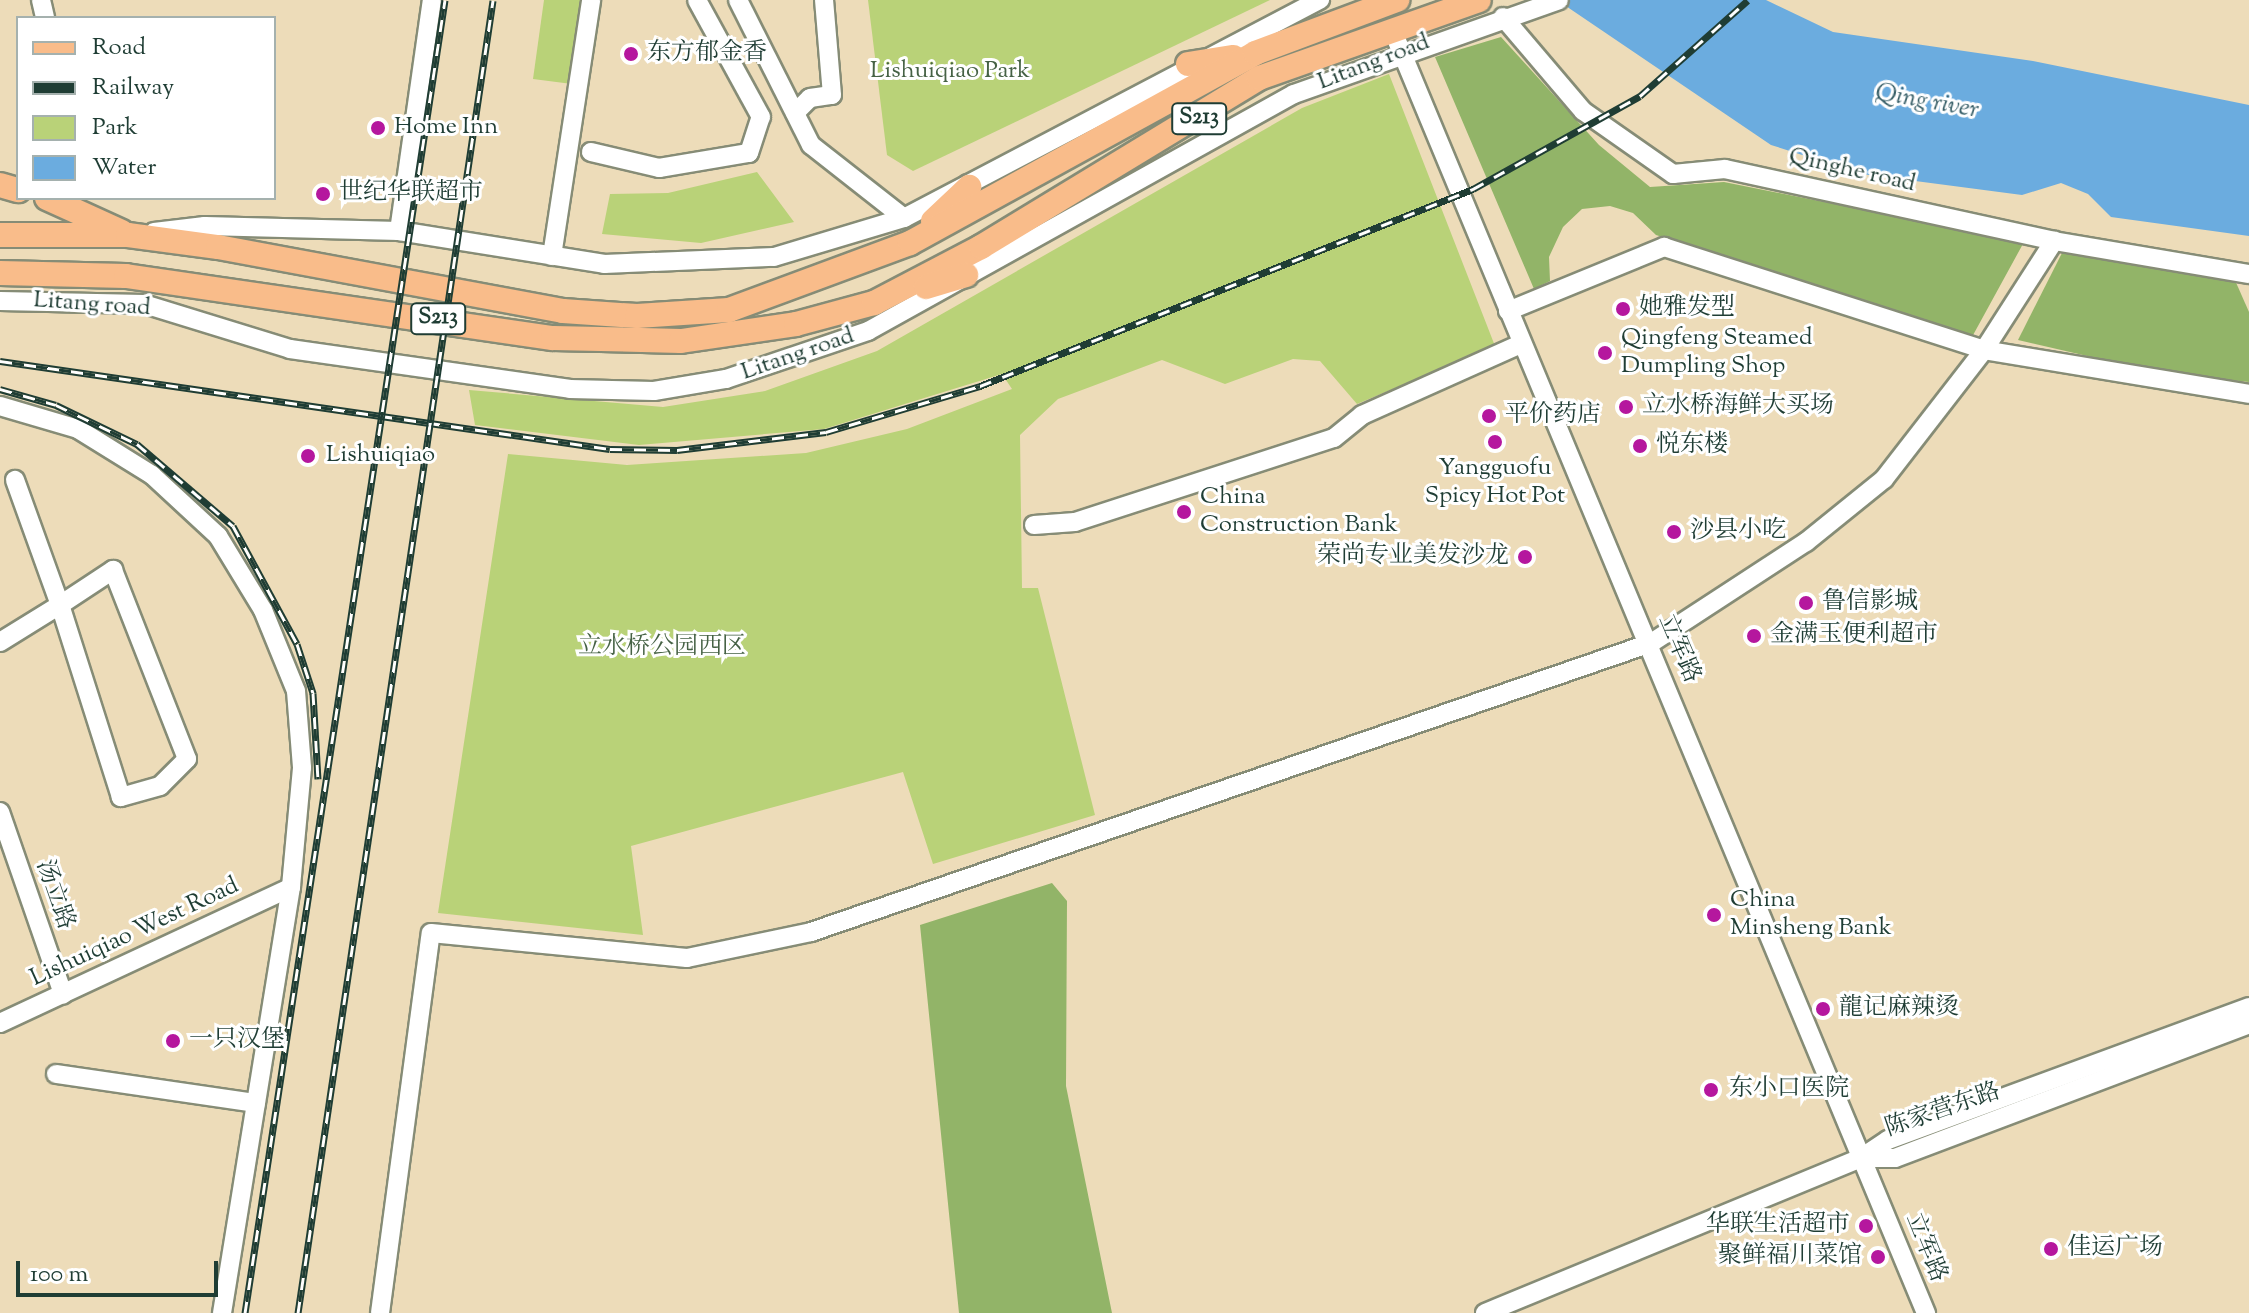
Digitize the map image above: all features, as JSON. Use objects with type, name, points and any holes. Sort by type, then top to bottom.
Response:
[{"type":"main road","name":"Litang road","points":[[0,273],[126,276],[553,338],[724,337],[874,303],[1188,125],[1268,74],[1396,40],[1479,0]]},
{"type":"main road","name":"S213","points":[[0,235],[128,235],[563,311],[637,316],[729,310],[910,243],[1255,53],[1391,2]]},
{"type":"main road","points":[[1188,64],[1255,53]]},
{"type":"main road","points":[[1167,161],[1188,125]]},
{"type":"main road","points":[[910,243],[969,187]]},
{"type":"main road","points":[[75,202],[128,235]]},
{"type":"main road","points":[[874,303],[966,275]]},
{"type":"street","points":[[399,231],[432,0]]},
{"type":"street","points":[[552,256],[591,0]]},
{"type":"street","points":[[591,152],[659,168],[749,153],[761,117],[697,0]]},
{"type":"street","points":[[738,0],[811,145],[904,218]]},
{"type":"street","points":[[795,113],[810,98],[832,95],[824,0]]},
{"type":"street","name":"S213","points":[[128,235],[205,226],[399,231],[604,264],[718,264],[801,250],[904,218],[969,187],[1188,64],[1320,0]]},
{"type":"street","name":"Litang road","points":[[0,301],[144,304],[290,349],[570,389],[654,391],[796,360],[868,331],[1167,161],[1396,40],[1503,17],[1559,0]]},
{"type":"street","name":"立军路","points":[[1391,2],[1396,40],[1521,344],[1651,643],[1926,1313]]},
{"type":"street","name":"Qinghe road","points":[[1503,17],[1583,111],[1673,174],[1737,171],[2054,241],[2248,275]]},
{"type":"street","points":[[380,1313],[431,933],[687,958],[811,932],[1651,643],[1806,542],[1884,479],[1984,350],[2054,241]]},
{"type":"street","points":[[1508,311],[1664,247],[1984,350],[2249,394]]},
{"type":"street","points":[[1034,525],[1075,522],[1334,438],[1362,415],[1521,344]]},
{"type":"street","points":[[0,406],[78,429],[152,475],[226,548],[263,610],[296,691],[302,768],[291,887],[222,1313]]},
{"type":"street","points":[[0,642],[60,605],[113,570],[187,759],[160,786],[121,797],[60,605],[15,480]]},
{"type":"street","name":"汤立路","points":[[0,812],[63,994]]},
{"type":"street","name":"Lishuiqiao West Road","points":[[0,1023],[291,887]]},
{"type":"street","name":"陈家营东路","points":[[1861,1158],[1888,1140],[2249,1007]]},
{"type":"street","name":"陈家营东路","points":[[1861,1158],[1895,1158],[2249,1024]]},
{"type":"street","points":[[56,1074],[256,1103]]},
{"type":"street","points":[[1485,1313],[1861,1158]]},
{"type":"green space","points":[[544,0],[586,0],[572,84],[533,79]]},
{"type":"green space","name":"Lishuiqiao Park","points":[[868,0],[1270,0],[913,171],[887,155]]},
{"type":"green space","points":[[1501,37],[1599,145],[1650,187],[1724,182],[2024,242],[1972,337],[1656,235],[1633,213],[1610,206],[1582,209],[1563,227],[1549,257],[1550,281],[1534,289],[1435,57]]},
{"type":"green space","name":"立水桥公园西区","points":[[1389,74],[1495,346],[1357,404],[1320,361],[1293,359],[1225,384],[1162,360],[1058,399],[1020,435],[1022,588],[1038,588],[1095,815],[933,864],[903,772],[631,846],[643,935],[438,913],[508,454],[627,465],[806,453],[907,429],[1012,389],[1002,374],[824,429],[639,445],[475,425],[469,390],[663,407],[765,391],[877,351],[1302,108]]},
{"type":"green space","points":[[757,172],[794,222],[701,243],[602,234],[610,194],[668,193]]},
{"type":"green space","points":[[2063,251],[2234,278],[2249,312],[2249,382],[2161,373],[2018,340]]},
{"type":"green space","points":[[1052,883],[1067,901],[1066,1086],[1112,1313],[959,1313],[920,925]]},
{"type":"water","name":"Qing river","points":[[1557,0],[1766,0],[1833,32],[2033,61],[2249,105],[2249,236],[2111,217],[2088,194],[2061,183],[2022,195],[1862,174],[1771,145]]},
{"type":"railway","points":[[245,1313],[445,0]]},
{"type":"railway","points":[[298,1313],[493,0]]},
{"type":"railway","points":[[0,361],[610,449],[677,450],[826,432],[980,386],[1473,189],[1640,96],[1748,0]]},
{"type":"railway","points":[[0,389],[56,405],[137,444],[233,526],[297,644],[313,693],[318,779]]},
{"type":"place","name":"东方郁金香","points":[[631,54]]},
{"type":"place","name":"Home Inn","points":[[378,128]]},
{"type":"place","name":"世纪华联超市","points":[[323,194]]},
{"type":"place","name":"她雅发型","points":[[1623,309]]},
{"type":"place","name":"Qingfeng Steamed Dumpling Shop","points":[[1605,353]]},
{"type":"place","name":"立水桥海鲜大买场","points":[[1626,407]]},
{"type":"place","name":"平价药店","points":[[1489,416]]},
{"type":"place","name":"Yangguofu Spicy Hot Pot","points":[[1495,442]]},
{"type":"place","name":"悦东楼","points":[[1640,446]]},
{"type":"place","name":"Lishuiqiao","points":[[308,456]]},
{"type":"place","name":"China Construction Bank","points":[[1184,512]]},
{"type":"place","name":"沙县小吃","points":[[1674,532]]},
{"type":"place","name":"荣尚专业美发沙龙","points":[[1525,557]]},
{"type":"place","name":"鲁信影城","points":[[1806,603]]},
{"type":"place","name":"金满玉便利超市","points":[[1754,636]]},
{"type":"place","name":"China Minsheng Bank","points":[[1714,915]]},
{"type":"place","name":"龍记麻辣烫","points":[[1823,1009]]},
{"type":"place","name":"一只汉堡","points":[[173,1041]]},
{"type":"place","name":"东小口医院","points":[[1711,1090]]},
{"type":"place","name":"华联生活超市","points":[[1866,1226]]},
{"type":"place","name":"佳运广场","points":[[2051,1249]]},
{"type":"place","name":"聚鲜福川菜馆","points":[[1878,1257]]}]
